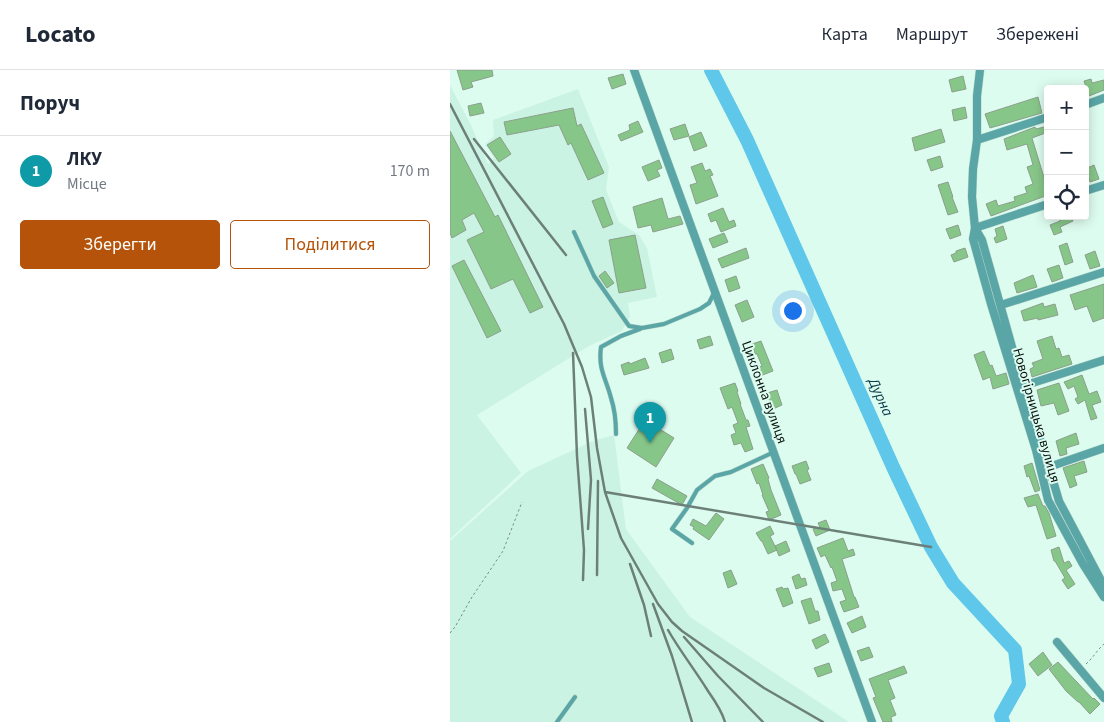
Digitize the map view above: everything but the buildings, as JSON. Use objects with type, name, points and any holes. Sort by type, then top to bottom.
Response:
[{"type":"street","name":"Циклонна вулиця","points":[[634,70],[872,722]]},
{"type":"street","name":"Новогірницька вулиця","points":[[980,70],[977,96],[977,140],[972,188],[975,228],[973,240],[1036,450],[1048,500],[1083,564],[1104,597]]},
{"type":"street","points":[[1089,104],[1104,98]]},
{"type":"street","points":[[977,140],[1044,118]]},
{"type":"street","points":[[1089,190],[1104,185]]},
{"type":"street","points":[[975,228],[1044,205]]},
{"type":"street","name":"Новогірницька вулиця","points":[[975,228],[982,240],[1058,501],[1104,586]]},
{"type":"street","points":[[1001,305],[1104,272]]},
{"type":"street","points":[[1024,386],[1104,360]]},
{"type":"street","points":[[1049,466],[1104,448]]},
{"type":"street","points":[[1057,642],[1104,698]]},
{"type":"lane","points":[[574,232],[594,276],[618,311],[629,326],[642,328]]},
{"type":"lane","points":[[616,434],[615,412],[602,372],[601,347],[621,336],[642,328],[664,324],[700,309],[709,303],[715,291]]},
{"type":"lane","points":[[692,544],[672,528],[687,508],[697,490],[716,476],[731,472],[774,452]]},
{"type":"lane","points":[[557,722],[575,697]]},
{"type":"path","points":[[450,632],[503,551],[522,502]]},
{"type":"path","points":[[1080,669],[1090,661],[1104,644]]},
{"type":"shaded area","points":[[450,85],[471,125],[488,164],[494,158],[485,144],[494,136],[493,120],[578,89],[609,167],[606,190],[619,222],[639,235],[647,248],[657,297],[628,303],[630,317],[622,331],[589,346],[477,415],[521,473],[450,539]]},
{"type":"shaded area","points":[[614,435],[626,529],[690,617],[849,722],[450,722],[450,541],[528,471],[593,441]]},
{"type":"waterway","name":"Дурна","points":[[711,70],[747,140],[893,467],[931,547],[953,583],[1015,650],[1019,684],[1001,716],[1003,722]]},
{"type":"railway","points":[[450,104],[564,324],[582,367],[591,397],[605,492],[621,538],[658,604],[682,631],[764,688],[823,722]]},
{"type":"railway","points":[[474,139],[566,255]]},
{"type":"railway","points":[[573,353],[577,456],[584,550],[583,580]]},
{"type":"railway","points":[[585,409],[591,480],[588,529]]},
{"type":"railway","points":[[597,575],[598,481]]},
{"type":"railway","points":[[605,492],[931,547]]},
{"type":"railway","points":[[630,564],[644,605],[651,636]]},
{"type":"railway","points":[[653,604],[672,656],[692,722]]},
{"type":"railway","points":[[668,630],[716,702],[725,722]]},
{"type":"railway","points":[[684,637],[718,676],[763,722]]},
{"type":"place","name":"ЛКУ","points":[[650,443]]}]
